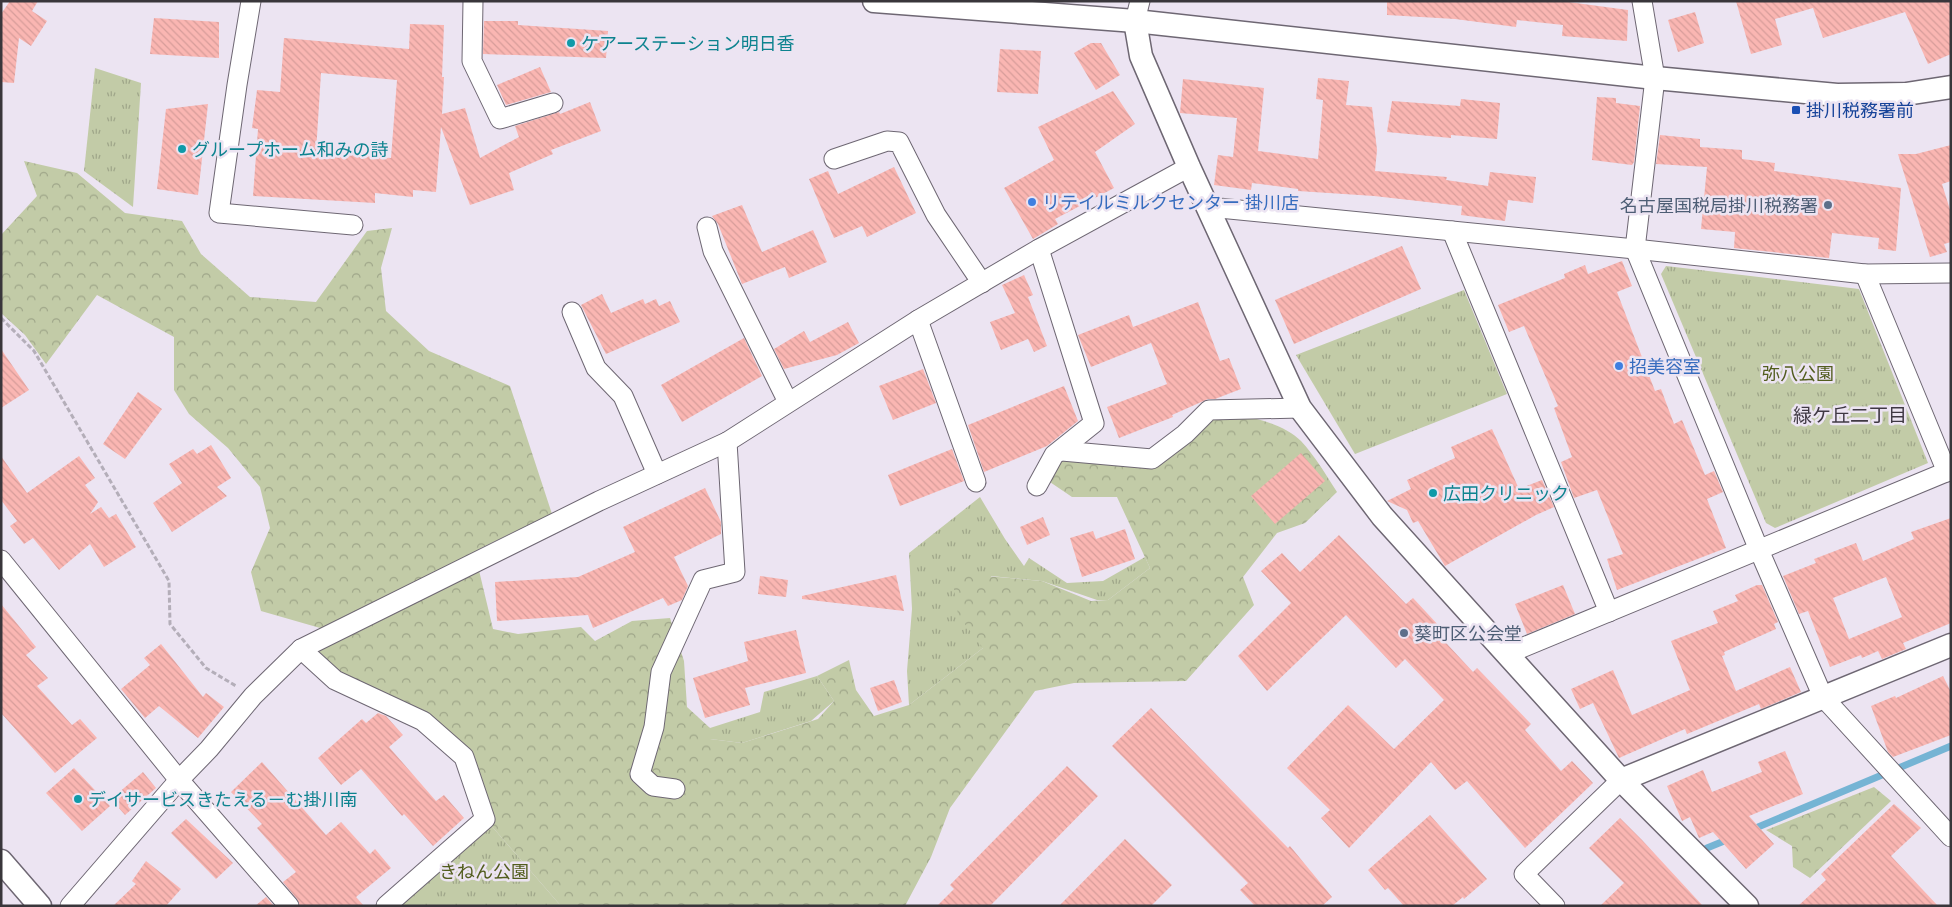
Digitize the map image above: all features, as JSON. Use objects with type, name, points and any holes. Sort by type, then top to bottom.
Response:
[{"type":"street","points":[[251,1],[236,85],[219,213],[353,225]]},
{"type":"street","points":[[473,1],[472,61],[500,119],[553,102]]},
{"type":"street","points":[[874,1],[1138,11],[1655,78],[1837,95],[1906,94],[1951,87]]},
{"type":"street","points":[[1642,1],[1655,78],[1636,249],[1759,550],[1823,697],[1950,836]]},
{"type":"street","points":[[1138,11],[1141,56],[1189,167],[1300,408],[1382,516],[1621,780],[1747,906]]},
{"type":"street","points":[[834,158],[887,141],[899,142],[936,215],[982,283]]},
{"type":"street","points":[[70,906],[179,780],[209,749],[253,696],[301,649],[727,442],[918,320],[1038,249],[1189,167]]},
{"type":"street","points":[[1209,207],[1636,249],[1865,274],[1951,273]]},
{"type":"street","points":[[707,227],[713,251],[788,402]]},
{"type":"street","points":[[1452,231],[1610,612]]},
{"type":"street","points":[[1037,486],[1054,455],[1094,423],[1038,249]]},
{"type":"street","points":[[1507,654],[1949,471],[1865,274]]},
{"type":"street","points":[[572,312],[596,368],[623,396],[658,474]]},
{"type":"street","points":[[918,320],[976,482]]},
{"type":"street","points":[[1062,450],[1152,459],[1185,434],[1209,410],[1300,408]]},
{"type":"street","points":[[675,789],[654,786],[640,774],[654,728],[661,672],[703,580],[735,572],[727,442]]},
{"type":"street","points":[[1,560],[179,780],[289,906]]},
{"type":"street","points":[[1555,906],[1524,874],[1621,780],[1951,645]]},
{"type":"street","points":[[301,649],[335,680],[423,721],[464,757],[485,819],[386,906]]},
{"type":"street","points":[[1,861],[40,906]]},
{"type":"path","points":[[1,318],[34,351],[169,581],[170,624],[206,668],[253,696]]},
{"type":"green space","points":[[95,68],[141,83],[133,207],[84,171]]},
{"type":"green space","points":[[24,161],[77,173],[125,213],[182,221],[201,254],[250,297],[316,302],[367,231],[392,228],[381,268],[386,311],[429,351],[510,386],[552,514],[481,548],[395,602],[334,632],[261,611],[251,572],[270,528],[260,487],[228,448],[189,414],[174,390],[174,337],[97,295],[46,364],[25,335],[1,313],[1,235],[37,196]]},
{"type":"green space","name":"弥八公園","points":[[1666,266],[1859,289],[1928,463],[1775,528],[1766,523],[1661,274]]},
{"type":"green space","points":[[1464,290],[1507,394],[1355,454],[1296,355]]},
{"type":"green space","points":[[1209,410],[1258,419],[1292,434],[1311,453],[1337,492],[1305,523],[1277,533],[1243,577],[1254,605],[1186,681],[1074,683],[1035,691],[950,808],[931,857],[905,906],[561,906],[489,823],[476,793],[439,735],[318,665],[311,644],[437,592],[477,562],[493,629],[518,634],[581,627],[595,641],[632,621],[670,618],[684,661],[687,707],[710,728],[710,739],[742,743],[818,719],[834,701],[817,676],[849,660],[856,690],[874,716],[909,705],[983,648],[958,615],[952,576],[986,576],[1042,581],[1091,601],[1108,600],[1150,568],[1117,497],[1072,497],[1044,478],[1060,456],[1156,461]]},
{"type":"green space","points":[[980,497],[1005,539],[1024,566],[1029,558],[1067,583],[1103,581],[1145,557],[1150,568],[1108,600],[1097,600],[1042,581],[991,576],[983,648],[909,705],[907,671],[912,609],[909,553]]},
{"type":"green space","points":[[817,676],[834,701],[811,721],[742,743],[710,739],[710,728],[760,712],[764,692]]},
{"type":"green space","points":[[1874,787],[1891,801],[1810,878],[1793,867],[1792,846],[1766,830]]},
{"type":"green space","name":"きねん公園","points":[[489,823],[561,906],[388,906]]},
{"type":"building","points":[[10,1],[38,1],[32,11],[47,21],[31,46],[19,38],[14,83],[1,82],[1,14]]},
{"type":"building","points":[[1387,1],[1561,1],[1628,10],[1627,41],[1562,36],[1563,25],[1517,20],[1516,27],[1455,19],[1387,15]]},
{"type":"building","points":[[1736,1],[1951,1],[1951,54],[1928,64],[1905,12],[1823,38],[1813,8],[1775,19],[1782,45],[1751,54]]},
{"type":"building","points":[[1695,12],[1704,43],[1678,52],[1668,20]]},
{"type":"building","points":[[154,18],[219,22],[219,58],[150,54]]},
{"type":"building","points":[[484,21],[518,21],[518,25],[608,31],[606,58],[483,54]]},
{"type":"building","points":[[410,24],[444,25],[442,114],[465,108],[480,158],[519,137],[515,126],[559,112],[560,114],[590,102],[601,131],[551,150],[553,154],[509,173],[514,190],[470,205],[441,127],[436,192],[413,190],[413,197],[375,193],[375,203],[253,196],[258,129],[252,128],[257,90],[280,92],[284,38],[409,49]],"holes":[[[321,73],[397,80],[391,158],[316,152]]]},
{"type":"building","points":[[1091,43],[1101,43],[1120,75],[1096,90],[1074,53]]},
{"type":"building","points":[[1000,49],[1041,51],[1038,94],[997,92]]},
{"type":"building","points":[[540,67],[551,92],[506,105],[497,85]]},
{"type":"building","points":[[1318,78],[1349,81],[1346,105],[1372,107],[1377,150],[1375,171],[1447,177],[1446,180],[1488,186],[1490,172],[1536,177],[1533,203],[1508,200],[1505,221],[1461,215],[1462,206],[1374,196],[1298,191],[1298,189],[1252,183],[1251,190],[1214,185],[1218,155],[1233,157],[1237,118],[1180,113],[1183,79],[1264,88],[1258,151],[1318,159],[1323,100],[1316,99]]},
{"type":"building","points":[[1113,91],[1135,124],[1095,152],[1114,188],[1055,219],[1058,224],[1033,239],[1004,188],[1054,160],[1038,127]]},
{"type":"building","points":[[1597,97],[1616,98],[1616,103],[1640,106],[1634,162],[1632,165],[1592,160]]},
{"type":"building","points":[[1461,99],[1500,103],[1497,139],[1451,135],[1451,138],[1387,132],[1392,101],[1460,106]]},
{"type":"building","name":"グループホーム和みの詩","points":[[208,104],[198,195],[157,189],[166,109]]},
{"type":"building","points":[[1660,135],[1700,139],[1700,147],[1742,150],[1742,159],[1775,163],[1774,171],[1901,188],[1896,251],[1878,249],[1879,238],[1832,233],[1829,258],[1734,248],[1735,232],[1701,229],[1707,167],[1656,164]]},
{"type":"building","points":[[1951,145],[1951,181],[1942,184],[1951,213],[1951,242],[1944,244],[1947,252],[1930,257],[1898,154],[1916,154]]},
{"type":"building","points":[[894,167],[916,213],[867,237],[862,226],[834,238],[809,179],[828,171],[838,194]]},
{"type":"building","points":[[742,205],[762,252],[813,230],[827,262],[789,278],[785,267],[742,284],[718,224],[712,216]]},
{"type":"building","points":[[1402,246],[1421,289],[1294,344],[1275,300]]},
{"type":"building","points":[[1622,261],[1632,286],[1617,292],[1655,391],[1661,389],[1674,424],[1682,420],[1705,475],[1714,471],[1723,492],[1707,499],[1726,548],[1617,590],[1607,559],[1623,554],[1597,490],[1574,498],[1561,462],[1572,457],[1554,408],[1558,406],[1524,326],[1509,332],[1498,305],[1565,278],[1564,274],[1585,265],[1588,274]]},
{"type":"building","points":[[1024,275],[1033,295],[1028,297],[1047,346],[1034,352],[1028,339],[1001,350],[990,322],[1015,313],[1002,285]]},
{"type":"building","points":[[602,294],[611,313],[643,299],[645,304],[656,299],[659,306],[670,301],[680,322],[606,354],[581,305]]},
{"type":"building","points":[[1198,302],[1220,361],[1229,358],[1241,389],[1215,399],[1208,399],[1172,415],[1173,417],[1119,438],[1107,407],[1167,384],[1151,343],[1091,367],[1078,335],[1129,315],[1133,327]]},
{"type":"building","points":[[848,322],[859,343],[837,355],[784,369],[774,349],[804,331],[810,342]]},
{"type":"building","points":[[744,338],[762,376],[682,422],[661,385]]},
{"type":"building","points":[[1,349],[29,390],[1,408]]},
{"type":"building","points":[[923,369],[936,403],[893,420],[879,386]]},
{"type":"building","points":[[1064,386],[1078,421],[1047,446],[984,472],[968,425]]},
{"type":"building","points":[[138,392],[162,409],[125,459],[103,444]]},
{"type":"building","points":[[1492,429],[1519,489],[1542,480],[1554,507],[1536,515],[1445,566],[1418,521],[1413,523],[1407,510],[1387,501],[1411,489],[1407,480],[1455,458],[1451,447]]},
{"type":"building","points":[[211,445],[231,478],[217,487],[227,496],[172,532],[153,503],[182,483],[169,464],[193,449],[197,454]]},
{"type":"building","points":[[952,449],[964,481],[900,506],[888,475]]},
{"type":"building","points":[[1301,453],[1325,481],[1275,524],[1251,496]]},
{"type":"building","points":[[1,456],[27,493],[79,456],[95,478],[85,485],[98,502],[90,514],[101,507],[109,518],[116,514],[136,547],[104,567],[90,544],[59,570],[33,538],[24,544],[10,526],[17,521],[1,500]]},
{"type":"building","points":[[705,488],[721,522],[721,534],[674,557],[688,586],[682,600],[668,606],[663,598],[593,628],[588,615],[497,621],[495,582],[578,577],[635,552],[623,527]]},
{"type":"building","points":[[1043,517],[1050,535],[1027,545],[1020,527]]},
{"type":"building","points":[[1951,518],[1951,623],[1903,643],[1906,649],[1882,659],[1878,651],[1862,658],[1861,655],[1830,667],[1808,611],[1799,614],[1783,576],[1816,563],[1814,559],[1856,543],[1863,561],[1914,539],[1911,532]],"holes":[[[1886,577],[1902,617],[1849,639],[1833,598]]]},
{"type":"building","points":[[1125,529],[1135,559],[1082,577],[1070,538],[1093,531],[1096,539]]},
{"type":"building","points":[[1339,535],[1406,604],[1413,598],[1440,627],[1435,631],[1473,672],[1477,668],[1531,724],[1525,730],[1561,771],[1572,761],[1593,783],[1525,848],[1467,781],[1455,790],[1431,762],[1349,848],[1321,818],[1330,810],[1287,768],[1348,705],[1394,749],[1444,700],[1405,659],[1396,668],[1346,615],[1267,691],[1238,656],[1291,603],[1261,571],[1282,553],[1300,572]]},
{"type":"building","points":[[896,575],[904,611],[802,599],[802,596]]},
{"type":"building","points":[[760,576],[788,580],[786,597],[758,594]]},
{"type":"building","points":[[1563,585],[1575,614],[1527,634],[1515,604]]},
{"type":"building","points":[[1757,585],[1762,585],[1778,622],[1774,624],[1776,629],[1724,652],[1725,655],[1722,656],[1736,691],[1790,667],[1801,692],[1761,709],[1759,704],[1687,734],[1685,729],[1619,758],[1593,703],[1580,709],[1571,689],[1613,670],[1632,715],[1690,690],[1671,641],[1718,623],[1713,611],[1738,601],[1735,595]]},
{"type":"building","points":[[1,604],[36,647],[26,655],[48,678],[37,686],[72,725],[80,719],[97,738],[55,773],[1,713]]},
{"type":"building","points":[[796,630],[806,673],[745,688],[750,705],[705,718],[693,678],[748,661],[744,642]]},
{"type":"building","points":[[161,644],[203,697],[206,693],[224,707],[198,738],[159,706],[145,718],[121,689],[150,665],[144,658]]},
{"type":"building","points":[[1943,676],[1951,692],[1951,735],[1893,757],[1888,752],[1871,706],[1895,696],[1896,698]]},
{"type":"building","points":[[894,680],[902,702],[878,711],[870,688]]},
{"type":"building","points":[[1151,708],[1288,848],[1290,846],[1332,897],[1322,906],[1255,906],[1240,890],[1248,883],[1112,746]]},
{"type":"building","points":[[378,713],[386,716],[403,735],[389,747],[436,801],[444,795],[464,818],[433,846],[404,814],[402,816],[361,769],[341,785],[318,758],[362,719],[366,723]]},
{"type":"building","points":[[1785,751],[1803,794],[1749,816],[1774,844],[1746,869],[1713,832],[1699,838],[1690,817],[1682,821],[1667,786],[1703,770],[1712,792],[1762,772],[1758,762]]},
{"type":"building","points":[[262,762],[326,835],[341,822],[370,854],[375,849],[391,868],[356,897],[364,906],[300,906],[297,899],[283,882],[296,872],[257,828],[262,824],[231,792]]},
{"type":"building","points":[[1067,766],[1098,796],[990,906],[937,906],[954,889],[950,885]]},
{"type":"building","name":"デイサービスきたえる－む掛川南","points":[[74,768],[110,806],[82,831],[46,793]]},
{"type":"building","points":[[143,772],[156,788],[125,815],[111,799]]},
{"type":"building","points":[[1894,804],[1921,828],[1891,856],[1938,906],[1798,906],[1826,880],[1821,874]]},
{"type":"building","points":[[1430,815],[1487,879],[1464,899],[1463,897],[1452,906],[1404,906],[1388,888],[1385,890],[1368,870]]},
{"type":"building","points":[[1620,818],[1703,906],[1600,906],[1624,883],[1589,848]]},
{"type":"building","points":[[186,819],[233,863],[216,879],[171,833]]},
{"type":"building","points":[[1125,839],[1172,885],[1151,906],[1059,906]]},
{"type":"building","points":[[146,861],[181,889],[166,906],[113,906],[136,884],[132,881]]},
{"type":"building","points":[[266,897],[274,906],[255,906]]},
{"type":"waterway","points":[[1751,830],[1951,746]]},
{"type":"waterway","points":[[1707,848],[1729,839]]},
{"type":"place","name":"ケアーステーション明日香","points":[[571,43]]},
{"type":"place","name":"掛川税務署前","points":[[1796,110]]},
{"type":"place","name":"グループホーム和みの詩","points":[[182,149]]},
{"type":"place","name":"リテイルミルクセンター 掛川店","points":[[1032,202]]},
{"type":"place","name":"名古屋国税局掛川税務署","points":[[1828,205]]},
{"type":"place","name":"招美容室","points":[[1619,366]]},
{"type":"place","name":"広田クリニック","points":[[1433,493]]},
{"type":"place","name":"葵町区公会堂","points":[[1404,633]]},
{"type":"place","name":"デイサービスきたえる－む掛川南","points":[[78,799]]},
{"type":"district","name":"緑ケ丘二丁目","points":[[1850,415]]}]
